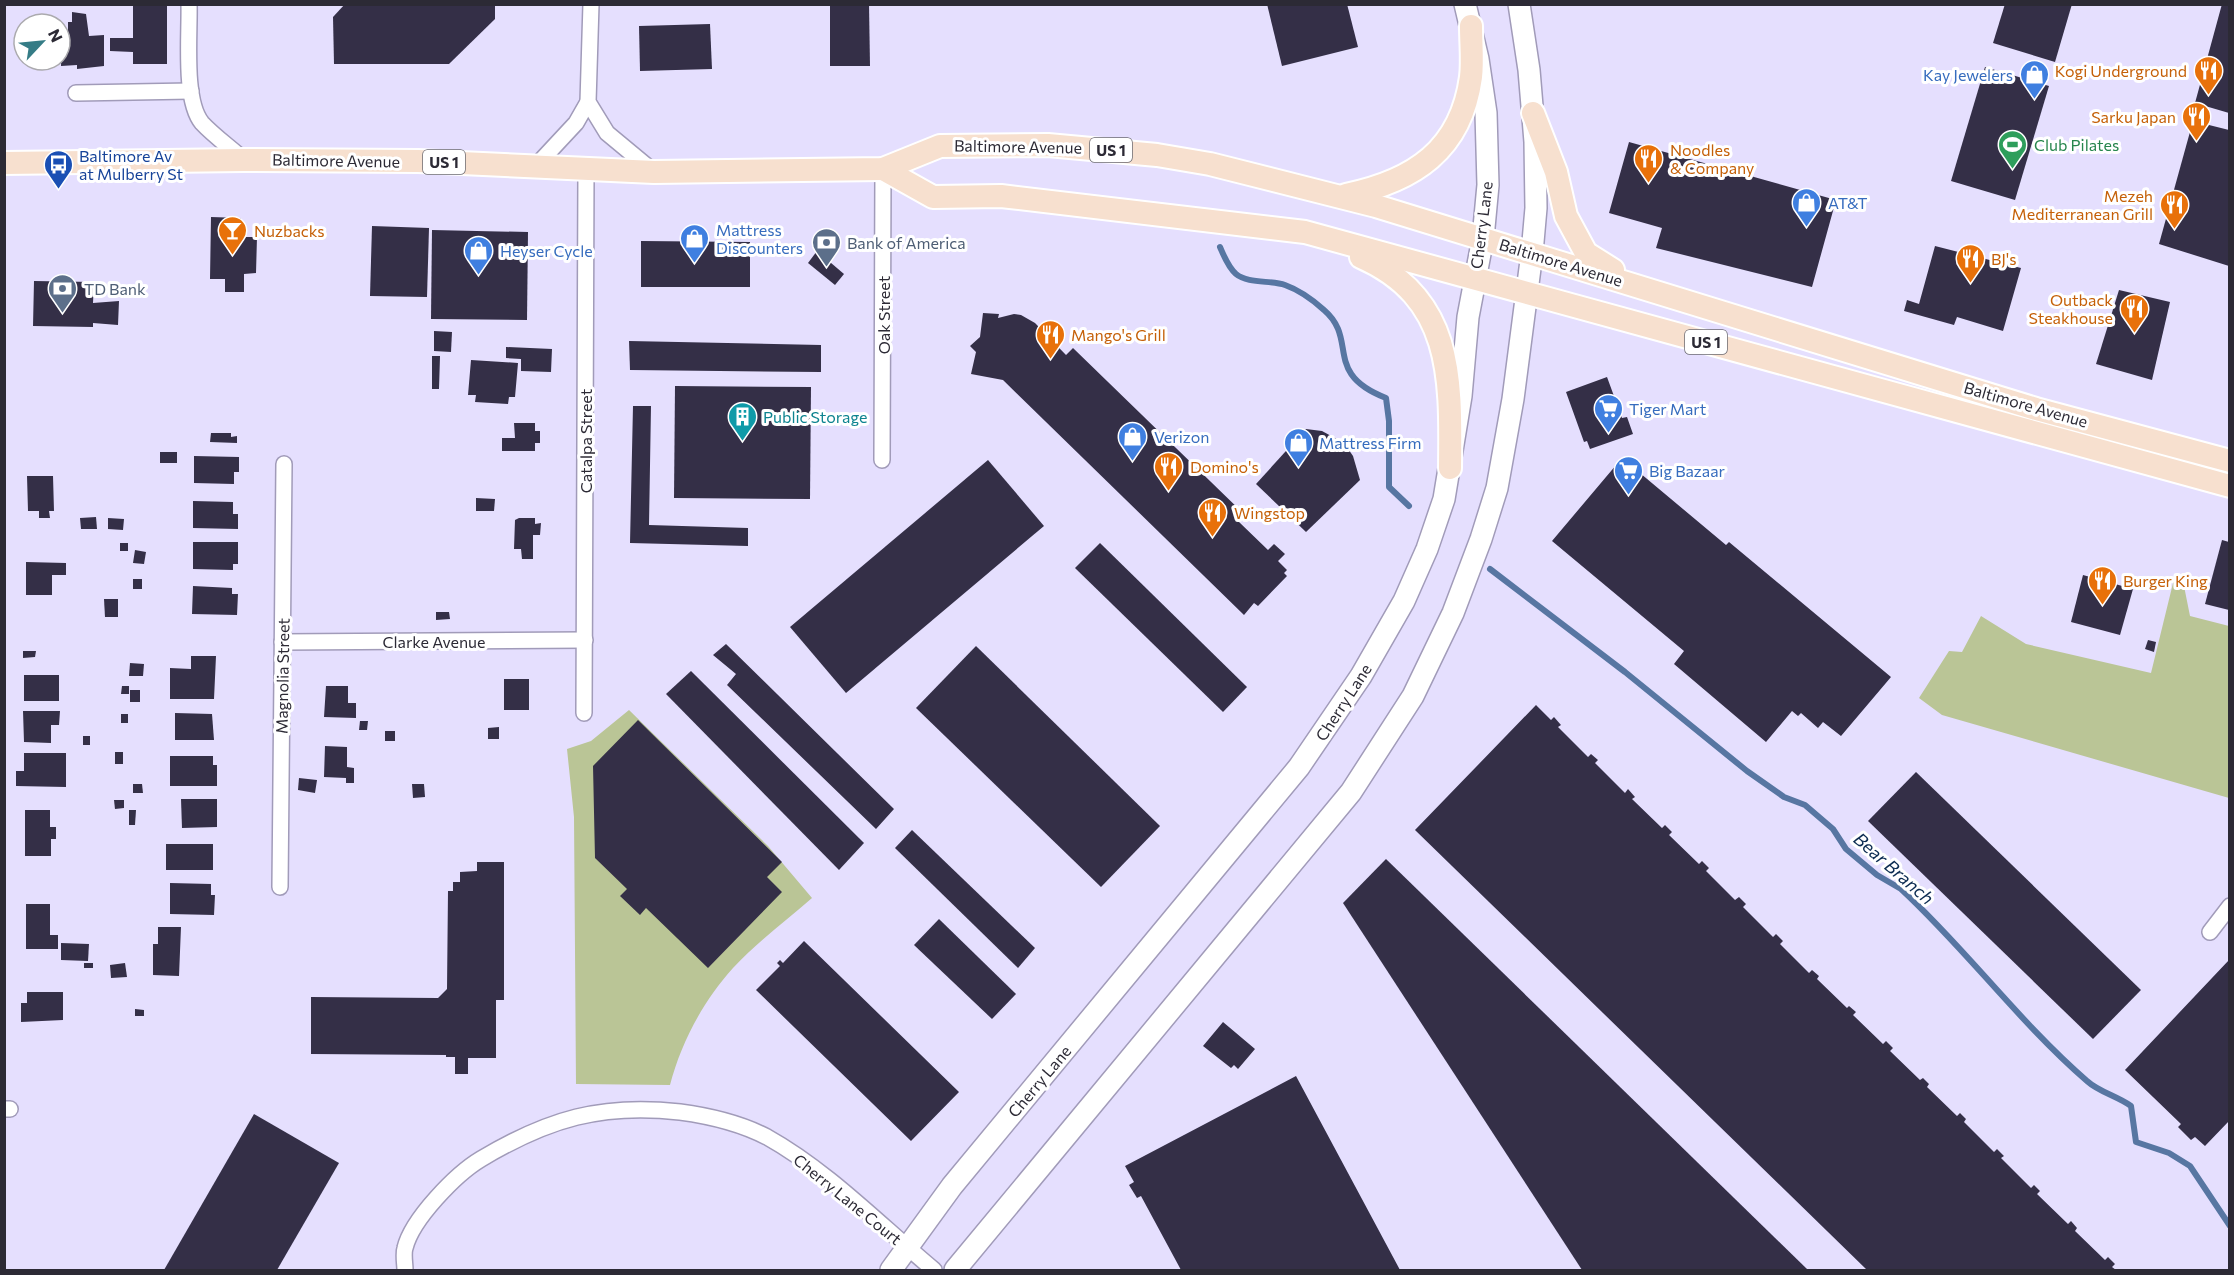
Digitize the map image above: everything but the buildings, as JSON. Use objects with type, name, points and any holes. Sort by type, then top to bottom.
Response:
[{"type":"main road","points":[[955,1270],[1351,792],[1413,696],[1453,613],[1491,511],[1513,399],[1532,253],[1536,208],[1533,113],[1519,4]]},
{"type":"main road","points":[[1339,196],[1375,189],[1401,179],[1443,148],[1461,117],[1471,77],[1468,15]]},
{"type":"main road","name":"Cherry Lane","points":[[891,1270],[952,1186],[1299,767],[1361,676],[1404,601],[1427,549],[1450,468],[1475,278],[1483,238],[1488,185],[1486,113],[1479,59],[1468,15]]},
{"type":"main road","points":[[1533,113],[1556,172],[1566,216],[1586,253],[1634,284]]},
{"type":"main road","name":"Baltimore Avenue","points":[[4,163],[244,160],[418,161],[654,172],[883,169],[940,146],[1048,145],[1157,155],[1210,165],[1339,196],[1634,284],[2036,409],[2229,461]]},
{"type":"main road","name":"Baltimore Avenue","points":[[883,169],[933,197],[1001,196],[1305,232],[2229,486]]},
{"type":"main road","points":[[1305,232],[1391,273],[1417,295],[1428,310],[1439,337],[1445,361],[1450,406],[1450,468]]},
{"type":"street","points":[[189,4],[191,92],[201,122],[244,160]]},
{"type":"street","points":[[535,167],[576,123],[588,102],[591,4]]},
{"type":"street","points":[[76,93],[191,92]]},
{"type":"street","points":[[588,102],[607,132],[654,172]]},
{"type":"street","name":"Catalpa Street","points":[[584,712],[586,169]]},
{"type":"street","name":"Oak Street","points":[[882,460],[883,169]]},
{"type":"street","name":"Magnolia Street","points":[[280,887],[284,464]]},
{"type":"street","name":"Clarke Avenue","points":[[282,642],[585,640]]},
{"type":"street","points":[[2210,932],[2229,906]]},
{"type":"street","name":"Cherry Lane Court","points":[[405,1270],[405,1248],[417,1224],[452,1182],[477,1161],[543,1126],[576,1115],[616,1108],[645,1108],[700,1115],[749,1129],[812,1167],[934,1270]]},
{"type":"green space","points":[[2175,575],[2182,576],[2190,616],[2229,626],[2229,798],[1942,715],[1919,698],[1949,651],[1962,652],[1981,616],[2026,644],[2151,673]]},
{"type":"green space","points":[[629,710],[768,846],[812,898],[751,950],[712,994],[687,1038],[670,1085],[576,1084],[574,817],[567,749],[591,741]]},
{"type":"waterway","name":"Bear Branch","points":[[1220,247],[1228,265],[1236,274],[1253,281],[1285,285],[1320,306],[1334,321],[1347,367],[1354,378],[1366,388],[1386,398],[1389,421],[1389,487],[1409,506]]},
{"type":"waterway","name":"Bear Branch","points":[[1490,569],[1625,672],[1747,771],[1784,797],[1805,805],[1833,829],[1846,849],[1877,875],[1901,889],[2062,1058],[2092,1085],[2131,1106],[2136,1142],[2169,1153],[2190,1166],[2230,1226]]},
{"type":"place","name":"Kogi Underground","points":[[2208,96]]},
{"type":"place","name":"Kay Jewelers","points":[[2034,100]]},
{"type":"place","name":"Sarku Japan","points":[[2197,142]]},
{"type":"place","name":"Club Pilates","points":[[2013,170]]},
{"type":"place","name":"Noodles & Company","points":[[1649,184]]},
{"type":"place","name":"Baltimore Av at Mulberry St","points":[[58,190]]},
{"type":"place","name":"AT&T","points":[[1807,228]]},
{"type":"place","name":"Mezeh Mediterranean Grill","points":[[2174,230]]},
{"type":"place","name":"Nuzbacks","points":[[233,256]]},
{"type":"place","name":"Mattress Discounters","points":[[695,264]]},
{"type":"place","name":"Bank of America","points":[[826,268]]},
{"type":"place","name":"Heyser Cycle","points":[[479,276]]},
{"type":"place","name":"BJ's","points":[[1970,284]]},
{"type":"place","name":"TD Bank","points":[[63,314]]},
{"type":"place","name":"Outback Steakhouse","points":[[2134,334]]},
{"type":"place","name":"Mango's Grill","points":[[1050,360]]},
{"type":"place","name":"Tiger Mart","points":[[1608,434]]},
{"type":"place","name":"Public Storage","points":[[742,442]]},
{"type":"place","name":"Verizon","points":[[1133,462]]},
{"type":"place","name":"Mattress Firm","points":[[1298,468]]},
{"type":"place","name":"Domino's","points":[[1169,492]]},
{"type":"place","name":"Big Bazaar","points":[[1628,496]]},
{"type":"place","name":"Wingstop","points":[[1213,538]]},
{"type":"place","name":"Burger King","points":[[2102,606]]}]
